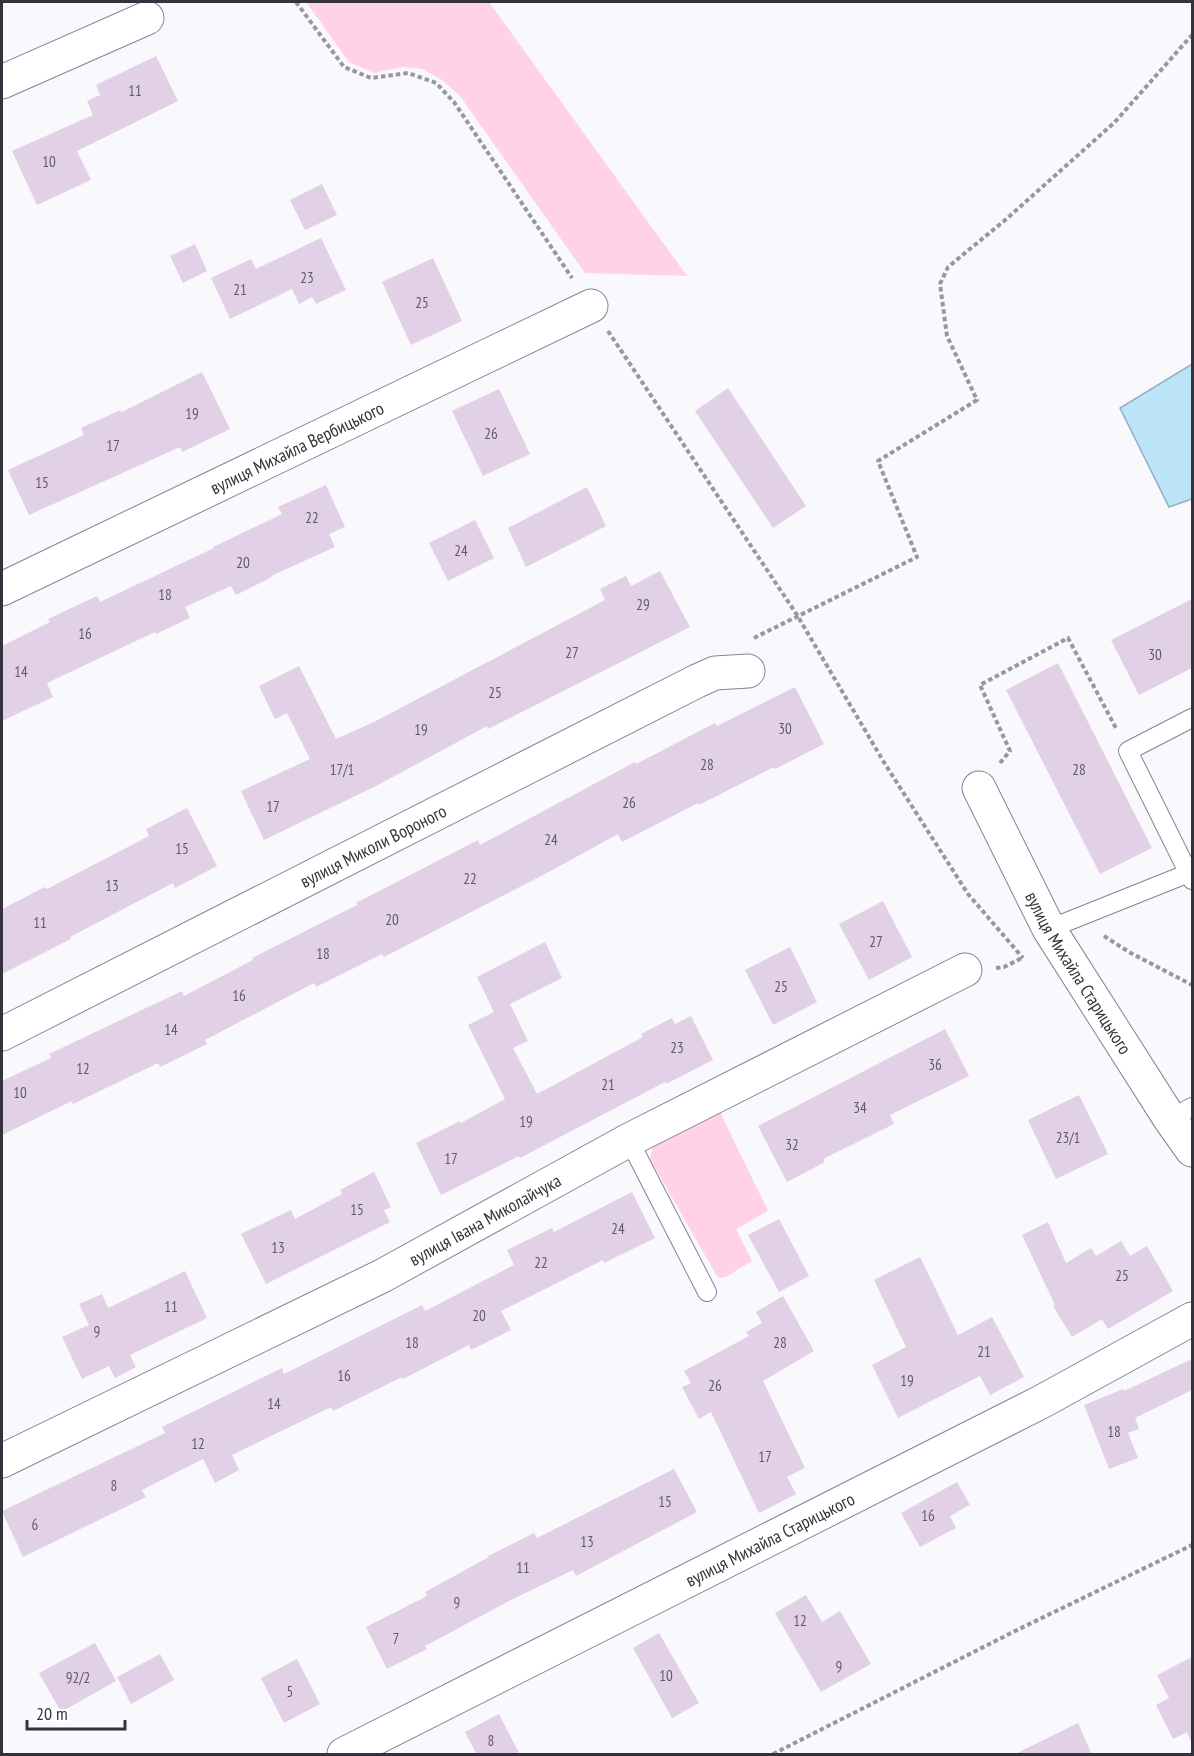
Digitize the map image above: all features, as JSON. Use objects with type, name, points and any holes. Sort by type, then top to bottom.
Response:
[{"type":"street","points":[[2,82],[147,18]]},
{"type":"street","name":"вулиця Михайла Вербицького","points":[[2,589],[591,306]]},
{"type":"street","name":"вулиця Миколи Вороного","points":[[2,1034],[716,673],[748,671]]},
{"type":"street","name":"вулиця Михайла Старицького","points":[[980,788],[1061,929],[1181,1113],[1192,1150]]},
{"type":"street","name":"вулиця Івана Миколайчука","points":[[2,1461],[382,1276],[629,1140],[965,970]]},
{"type":"street","name":"вулиця Михайла Старицького","points":[[344,1755],[1041,1402],[1192,1319]]},
{"type":"lane","points":[[1061,929],[1191,876],[1128,752],[1192,718]]},
{"type":"lane","points":[[629,1140],[707,1292]]},
{"type":"path","points":[[296,2],[344,67],[372,78],[408,73],[436,82],[454,102],[796,615],[885,764],[968,894],[1023,958]]},
{"type":"path","points":[[716,673],[744,643],[916,557],[878,462],[977,400],[947,336],[940,284],[948,267],[1004,221],[1114,123],[1192,34]]},
{"type":"path","points":[[980,788],[1010,751],[980,685],[1068,638],[1128,752]]},
{"type":"path","points":[[965,970],[1004,967],[1023,958],[1061,929],[1129,952],[1192,985]]},
{"type":"path","points":[[773,1755],[1013,1632],[1192,1545]]},
{"type":"shaded area","points":[[306,2],[489,2],[687,276],[585,273],[460,96],[442,80],[422,69],[403,67],[374,73],[349,62]]},
{"type":"shaded area","points":[[720,1112],[768,1211],[736,1229],[752,1261],[726,1277],[718,1278],[650,1159],[653,1146]]},
{"type":"water","points":[[1192,364],[1192,499],[1169,507],[1120,408]]},
{"type":"building","points":[[156,56],[178,101],[77,151],[91,180],[37,205],[12,151],[93,115],[87,101],[100,95],[96,85]]},
{"type":"building","points":[[322,184],[337,215],[305,230],[290,200]]},
{"type":"building","points":[[321,238],[346,290],[316,304],[312,297],[299,304],[292,289],[230,319],[211,278],[251,259],[256,269]]},
{"type":"building","points":[[195,244],[207,271],[183,283],[170,256]]},
{"type":"building","points":[[433,258],[462,321],[411,345],[382,282]]},
{"type":"building","points":[[202,372],[230,429],[182,452],[180,447],[29,515],[8,470],[84,435],[81,428],[120,410],[122,412]]},
{"type":"building","points":[[728,388],[806,506],[773,528],[695,411]]},
{"type":"building","points":[[499,389],[530,454],[483,476],[452,411]]},
{"type":"building","points":[[326,485],[345,527],[329,534],[335,547],[271,576],[236,595],[231,586],[185,607],[190,618],[47,683],[53,697],[2,721],[2,646],[50,622],[48,619],[97,596],[100,602],[214,548],[282,514],[278,507]]},
{"type":"building","points":[[587,487],[606,526],[526,567],[508,528]]},
{"type":"building","points":[[475,520],[494,558],[448,581],[429,543]]},
{"type":"building","points":[[660,571],[690,627],[488,729],[487,726],[378,785],[264,840],[241,791],[310,759],[287,713],[275,719],[259,686],[299,666],[336,739],[374,722],[605,600],[600,589],[626,576],[631,586]]},
{"type":"building","points":[[1192,599],[1192,668],[1139,695],[1111,640]]},
{"type":"building","points":[[1058,663],[1152,848],[1100,874],[1006,690]]},
{"type":"building","points":[[795,687],[824,744],[699,805],[698,803],[622,842],[618,834],[384,957],[382,954],[316,987],[314,983],[205,1040],[207,1044],[160,1067],[158,1063],[2,1135],[2,1081],[51,1058],[49,1054],[182,991],[184,996],[478,840],[480,845],[635,762],[636,764],[715,723],[717,726]]},
{"type":"building","points":[[187,808],[217,866],[175,888],[173,883],[2,974],[2,909],[45,887],[47,889],[149,836],[146,829]]},
{"type":"building","points":[[883,901],[912,957],[869,980],[839,924]]},
{"type":"building","points":[[545,942],[562,978],[510,1004],[528,1041],[513,1048],[537,1094],[643,1037],[641,1034],[672,1018],[675,1024],[691,1016],[713,1060],[666,1084],[665,1082],[520,1158],[519,1156],[441,1195],[416,1143],[460,1121],[461,1123],[505,1099],[468,1025],[494,1012],[477,977]]},
{"type":"building","points":[[790,947],[817,1002],[773,1025],[745,970]]},
{"type":"building","points":[[945,1029],[969,1076],[890,1115],[894,1124],[823,1159],[825,1162],[787,1182],[758,1126]]},
{"type":"building","points":[[1079,1095],[1108,1154],[1056,1179],[1028,1120]]},
{"type":"building","points":[[374,1172],[391,1207],[384,1210],[390,1222],[266,1284],[241,1234],[291,1210],[295,1219],[342,1194],[340,1190]]},
{"type":"building","points":[[632,1192],[655,1238],[604,1263],[603,1260],[501,1311],[511,1330],[471,1350],[469,1345],[403,1379],[402,1377],[333,1411],[331,1407],[232,1455],[239,1470],[215,1483],[203,1459],[142,1490],[146,1497],[23,1557],[2,1511],[165,1433],[162,1427],[282,1368],[284,1374],[422,1305],[425,1311],[514,1265],[507,1250],[552,1228],[554,1232]]},
{"type":"building","points":[[779,1219],[809,1276],[779,1292],[748,1235]]},
{"type":"building","points":[[1048,1222],[1066,1263],[1091,1248],[1096,1256],[1121,1241],[1130,1256],[1147,1246],[1173,1291],[1108,1329],[1102,1319],[1072,1337],[1053,1306],[1055,1305],[1022,1235]]},
{"type":"building","points":[[920,1257],[958,1335],[992,1317],[1024,1377],[990,1395],[980,1376],[898,1418],[872,1365],[906,1347],[874,1280]]},
{"type":"building","points":[[185,1271],[207,1318],[130,1355],[136,1367],[115,1378],[109,1366],[82,1379],[62,1337],[89,1325],[79,1304],[102,1294],[108,1308]]},
{"type":"building","points":[[783,1296],[814,1351],[763,1381],[805,1468],[787,1477],[796,1494],[759,1513],[711,1412],[699,1419],[682,1387],[691,1383],[684,1371],[749,1336],[746,1332],[762,1323],[756,1312]]},
{"type":"building","points":[[1192,1359],[1192,1390],[1135,1418],[1139,1429],[1128,1433],[1138,1458],[1109,1469],[1084,1405],[1123,1389],[1124,1391]]},
{"type":"building","points":[[674,1469],[697,1512],[576,1576],[573,1570],[511,1600],[425,1646],[427,1649],[387,1669],[366,1627],[427,1596],[425,1592],[488,1556],[534,1533],[537,1538]]},
{"type":"building","points":[[957,1482],[970,1505],[950,1516],[956,1528],[920,1547],[901,1513]]},
{"type":"building","points":[[806,1595],[822,1622],[840,1611],[871,1664],[821,1692],[775,1613]]},
{"type":"building","points":[[659,1633],[699,1703],[672,1718],[633,1648]]},
{"type":"building","points":[[95,1643],[116,1681],[61,1712],[39,1673]]},
{"type":"building","points":[[160,1654],[174,1680],[131,1704],[117,1677]]},
{"type":"building","points":[[1192,1657],[1192,1743],[1187,1732],[1173,1739],[1156,1705],[1169,1698],[1157,1675]]},
{"type":"building","points":[[297,1659],[320,1704],[284,1723],[261,1678]]},
{"type":"building","points":[[499,1714],[520,1755],[477,1755],[465,1732]]},
{"type":"building","points":[[1078,1723],[1092,1755],[1013,1755]]}]
